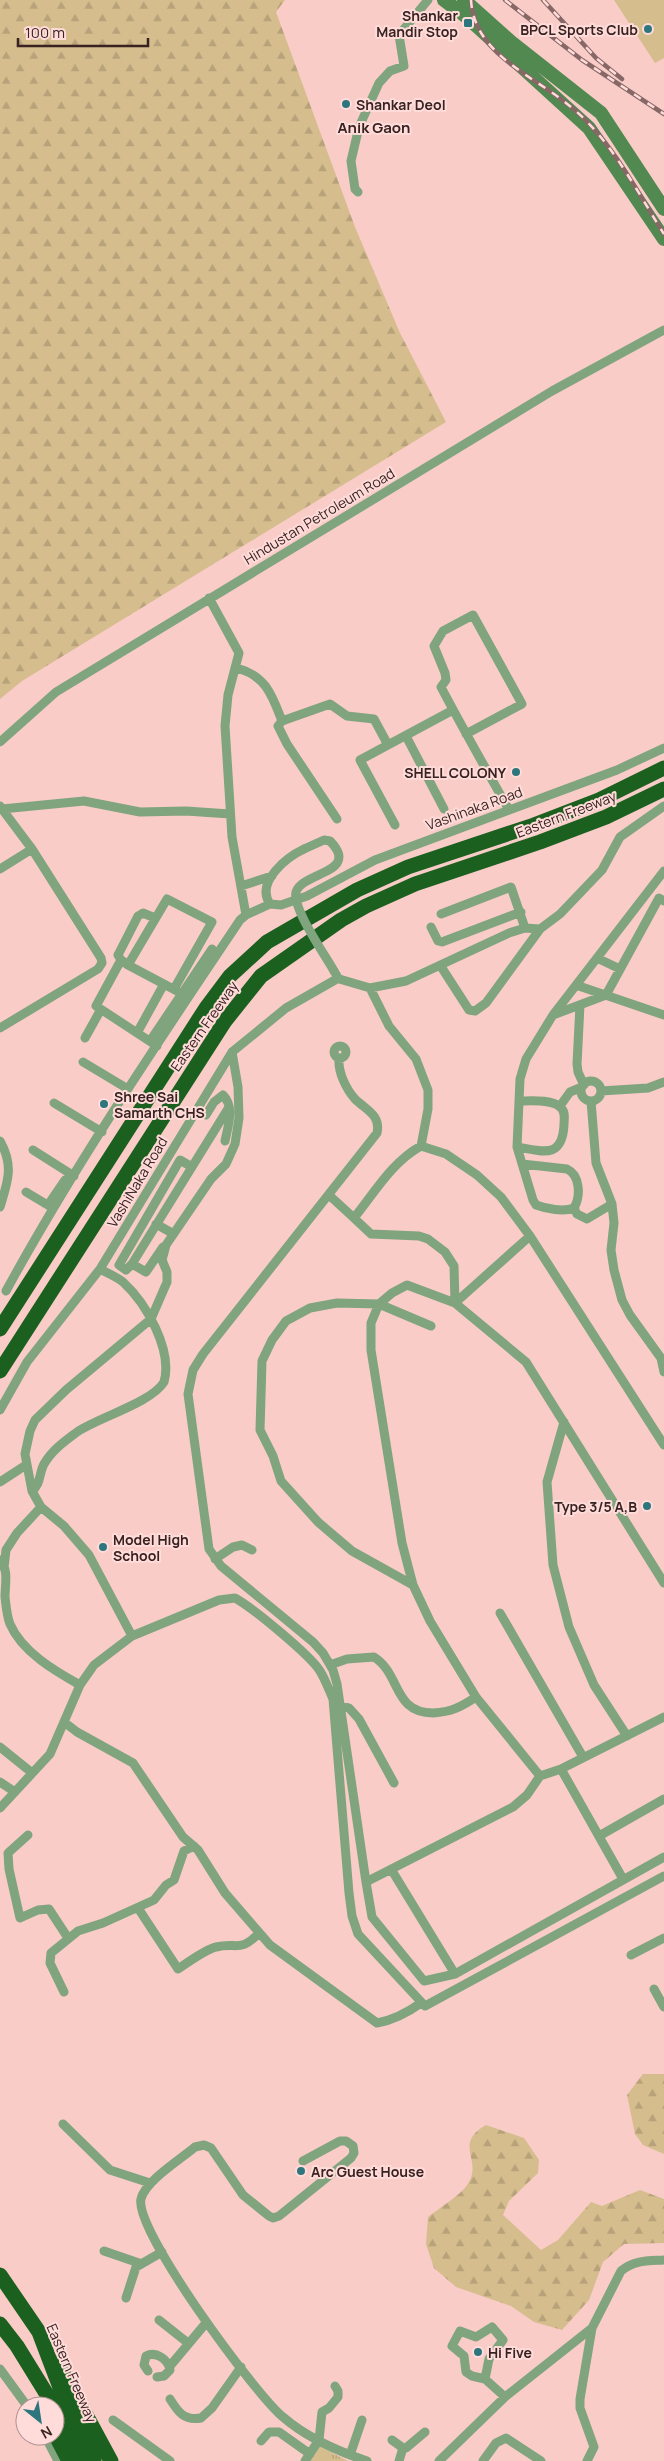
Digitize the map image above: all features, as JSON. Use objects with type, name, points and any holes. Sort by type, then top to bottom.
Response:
[{"type":"highway","name":"Eastern Freeway","points":[[0,1329],[206,1008],[230,976],[246,959],[267,942],[383,877],[534,825],[599,800],[664,768]]},
{"type":"highway","name":"Eastern Freeway","points":[[0,1371],[225,1021],[261,976],[341,920],[391,893],[540,842],[635,805],[664,789]]},
{"type":"highway","name":"Eastern Freeway","points":[[0,2275],[39,2332],[51,2396]]},
{"type":"highway","name":"Eastern Freeway","points":[[0,2324],[17,2346],[48,2396]]},
{"type":"highway","points":[[39,2332],[75,2391],[111,2461]]},
{"type":"highway","name":"Eastern Freeway","points":[[65,2421],[94,2461]]},
{"type":"highway","name":"Eastern Freeway","points":[[65,2428],[81,2461]]},
{"type":"highway","points":[[61,2446],[69,2461]]},
{"type":"main road","points":[[444,0],[468,18],[589,128],[664,240]]},
{"type":"main road","points":[[464,0],[511,42],[601,113],[664,209]]},
{"type":"street","points":[[358,192],[355,189],[351,161],[359,127],[379,83],[390,71],[404,66],[399,35],[428,0]]},
{"type":"street","name":"Hindustan Petroleum Road","points":[[0,742],[56,692],[552,391],[664,330]]},
{"type":"street","points":[[153,1044],[240,920],[246,915],[230,814],[224,726],[228,695],[239,653],[209,598]]},
{"type":"street","points":[[466,734],[522,704],[473,615],[443,631],[434,646],[446,673],[446,680],[441,687],[466,734],[509,810]]},
{"type":"street","points":[[236,668],[248,671],[269,688],[282,721]]},
{"type":"street","points":[[337,819],[287,744],[278,726],[282,721],[330,704],[347,716],[374,719],[388,746]]},
{"type":"street","points":[[395,825],[360,760],[454,710]]},
{"type":"street","points":[[406,736],[444,809]]},
{"type":"street","name":"Vashinaka Road","points":[[246,915],[270,904],[281,905],[307,896],[375,860],[617,770],[664,748]]},
{"type":"street","points":[[1,807],[84,800],[140,812],[186,811],[230,814]]},
{"type":"street","points":[[440,965],[469,1010],[475,1011],[486,1002],[540,929],[560,914],[602,870],[620,837],[664,806]]},
{"type":"street","points":[[0,1028],[98,969],[102,964],[101,958],[32,849],[1,807]]},
{"type":"street","points":[[270,904],[268,891],[272,876],[280,865],[304,848],[324,840],[330,841],[338,852],[338,859],[330,870],[304,880],[296,891],[295,897],[300,912],[335,974],[370,988],[406,981],[491,940],[525,928],[540,929]]},
{"type":"street","points":[[0,869],[32,849]]},
{"type":"street","points":[[522,1164],[567,1169],[574,1172],[577,1177],[577,1203],[574,1208],[568,1210],[536,1205],[522,1164],[517,1146],[520,1079],[526,1059],[553,1015],[664,872]]},
{"type":"street","points":[[240,886],[272,876]]},
{"type":"street","points":[[442,914],[509,886],[512,888],[525,928]]},
{"type":"street","points":[[553,1015],[606,995],[662,899],[648,891]]},
{"type":"street","points":[[6,1291],[51,1206],[102,1132],[128,1089],[153,1044],[212,922],[169,899],[165,899],[155,918],[96,1006],[100,1011],[153,1044]]},
{"type":"street","points":[[431,927],[438,941],[442,942],[521,912]]},
{"type":"street","points":[[155,918],[143,913],[138,916],[118,955],[125,962],[178,992]]},
{"type":"street","points":[[178,992],[212,949]]},
{"type":"street","points":[[597,958],[620,969]]},
{"type":"street","name":"VashiNaka Road","points":[[0,1410],[27,1362],[100,1270],[232,1052],[286,1008],[335,974]]},
{"type":"street","points":[[137,1033],[164,984]]},
{"type":"street","points":[[576,984],[664,1015]]},
{"type":"street","points":[[370,988],[389,1026],[416,1059],[428,1090],[428,1109],[421,1146]]},
{"type":"street","points":[[580,1005],[577,1064],[583,1086],[583,1096],[591,1101]]},
{"type":"street","points":[[85,1038],[100,1011]]},
{"type":"street","points":[[132,1636],[89,1555],[64,1526],[41,1506],[32,1491],[26,1465],[26,1454],[30,1431],[35,1420],[66,1390],[151,1319],[167,1282],[167,1272],[162,1260],[166,1245],[211,1179],[226,1164],[235,1144],[239,1118],[238,1087],[232,1052]]},
{"type":"street","points":[[339,1059],[340,1068],[349,1090],[355,1098],[373,1113],[379,1127],[378,1133],[203,1354],[193,1370],[188,1394],[208,1542],[215,1559],[313,1642],[323,1653],[330,1665],[338,1684],[342,1706],[372,1917],[424,1981],[433,1981],[455,1974],[664,1857]]},
{"type":"street","points":[[83,1062],[128,1089]]},
{"type":"street","points":[[560,1106],[570,1092],[593,1082],[598,1085],[601,1091],[599,1097],[591,1101]]},
{"type":"street","points":[[601,1091],[648,1088],[664,1082]]},
{"type":"street","points":[[202,1102],[208,1111],[223,1095],[229,1106],[230,1114],[225,1141]]},
{"type":"street","points":[[517,1146],[549,1152],[558,1147],[562,1140],[564,1128],[564,1112],[560,1106],[551,1103],[519,1101]]},
{"type":"street","points":[[591,1101],[596,1163],[612,1204],[614,1224],[611,1260],[622,1300],[661,1358],[664,1372]]},
{"type":"street","points":[[54,1103],[102,1132]]},
{"type":"street","points":[[117,1279],[156,1224],[229,1106]]},
{"type":"street","points":[[0,1141],[8,1158],[10,1170],[0,1206]]},
{"type":"street","points":[[354,1218],[394,1166],[407,1154],[421,1146],[446,1154],[477,1175],[501,1197],[530,1236],[664,1445]]},
{"type":"street","points":[[33,1150],[72,1175]]},
{"type":"street","points":[[168,1157],[178,1163]]},
{"type":"street","points":[[178,1223],[146,1272],[119,1263],[178,1163],[182,1160],[192,1167]]},
{"type":"street","points":[[26,1192],[51,1206]]},
{"type":"street","points":[[330,1196],[371,1234],[419,1236],[428,1239],[445,1252],[454,1266],[455,1303]]},
{"type":"street","points":[[574,1208],[578,1214],[587,1219],[612,1204]]},
{"type":"street","points":[[127,1224],[138,1230]]},
{"type":"street","points":[[156,1224],[172,1233]]},
{"type":"street","points":[[455,1303],[530,1236]]},
{"type":"street","points":[[32,1491],[37,1486],[43,1466],[52,1452],[79,1431],[132,1405],[162,1385],[166,1377],[164,1355],[151,1319],[141,1300],[117,1279],[100,1270]]},
{"type":"street","points":[[540,1776],[476,1697],[444,1646],[413,1585],[402,1543],[372,1350],[371,1323],[379,1304],[392,1293],[407,1285],[455,1303],[526,1362],[664,1583]]},
{"type":"street","points":[[413,1585],[352,1551],[318,1522],[281,1481],[273,1456],[260,1430],[262,1361],[272,1340],[286,1321],[310,1308],[337,1302],[379,1304],[431,1326]]},
{"type":"street","points":[[564,1422],[546,1482],[553,1565],[569,1627],[594,1685],[627,1736]]},
{"type":"street","points":[[0,1482],[26,1465]]},
{"type":"street","points":[[41,1506],[6,1550],[2,1566],[3,1600],[9,1624],[22,1642],[53,1669],[80,1685]]},
{"type":"street","points":[[215,1559],[233,1547],[242,1545],[252,1550]]},
{"type":"street","points":[[0,1808],[16,1792],[31,1772],[50,1754],[80,1685],[94,1665],[132,1636],[219,1600],[235,1598],[309,1657],[320,1671],[333,1699],[349,1893],[354,1927],[358,1934],[425,2006],[429,2006],[463,1985],[664,1876]]},
{"type":"street","points":[[500,1613],[583,1757]]},
{"type":"street","points":[[330,1665],[347,1659],[374,1657],[388,1671],[402,1698],[412,1710],[428,1713],[448,1712],[459,1708],[476,1697]]},
{"type":"street","points":[[342,1706],[350,1708],[359,1719],[394,1783]]},
{"type":"street","points":[[366,1882],[513,1807],[526,1795],[540,1776],[561,1769],[664,1717]]},
{"type":"street","points":[[64,1722],[77,1732],[133,1763],[183,1837],[194,1846],[225,1893],[270,1944],[377,2023],[389,2021],[421,2003]]},
{"type":"street","points":[[0,1747],[31,1772]]},
{"type":"street","points":[[561,1769],[623,1879]]},
{"type":"street","points":[[0,1782],[16,1792]]},
{"type":"street","points":[[599,1836],[664,1799]]},
{"type":"street","points":[[28,1835],[8,1853],[9,1869],[20,1918],[38,1910],[49,1909],[68,1938]]},
{"type":"street","points":[[64,1992],[49,1958],[54,1950],[78,1931],[154,1900],[166,1885],[174,1880],[184,1851],[194,1846]]},
{"type":"street","points":[[391,1869],[455,1974]]},
{"type":"street","points":[[138,1908],[178,1969],[214,1947],[240,1947],[251,1942],[259,1933]]},
{"type":"street","points":[[631,1955],[664,1938]]},
{"type":"street","points":[[654,1990],[664,2007]]},
{"type":"street","points":[[63,2124],[110,2170],[150,2183]]},
{"type":"street","points":[[303,2161],[340,2141],[346,2141],[353,2146],[354,2154],[351,2158],[279,2216],[273,2218],[243,2195],[208,2146],[195,2147],[150,2183],[142,2193],[140,2202],[162,2252],[206,2322],[281,2416],[297,2428],[319,2440],[367,2461]]},
{"type":"street","points":[[104,2252],[139,2263],[162,2252]]},
{"type":"street","points":[[586,2461],[594,2447],[580,2408],[580,2398],[592,2328],[621,2271],[638,2261],[664,2260]]},
{"type":"street","points":[[126,2298],[139,2263]]},
{"type":"street","points":[[160,2320],[188,2343]]},
{"type":"street","points":[[157,2377],[164,2376],[206,2322]]},
{"type":"street","points":[[485,2379],[487,2362],[503,2340],[492,2327],[477,2337],[462,2331],[459,2332],[452,2346],[464,2356],[466,2372],[472,2376],[485,2379],[506,2398]]},
{"type":"street","points":[[439,2461],[506,2398],[592,2328]]},
{"type":"street","points":[[148,2371],[144,2360],[148,2354],[158,2355],[170,2366]]},
{"type":"street","points":[[170,2399],[182,2416],[190,2419],[201,2418],[212,2408],[241,2367]]},
{"type":"street","points":[[0,2369],[20,2396]]},
{"type":"street","points":[[261,2440],[269,2432],[279,2432],[308,2458],[319,2440],[321,2414],[338,2397],[338,2391],[335,2386]]},
{"type":"street","points":[[113,2420],[170,2461]]},
{"type":"street","points":[[350,2454],[362,2420]]},
{"type":"street","points":[[399,2461],[403,2448],[425,2432]]},
{"type":"street","points":[[483,2461],[496,2443],[506,2438],[540,2461]]},
{"type":"street","points":[[392,2440],[403,2448]]},
{"type":"street","points":[[50,2446],[58,2461]]},
{"type":"green space","points":[[0,0],[285,0],[276,12],[355,227],[400,333],[446,422],[22,681],[0,699]]},
{"type":"green space","name":"BPCL Sports Club","points":[[614,0],[664,0],[664,58],[655,63]]},
{"type":"green space","points":[[643,2074],[664,2074],[664,2154],[643,2145],[635,2134],[627,2095]]},
{"type":"green space","points":[[486,2125],[524,2138],[539,2160],[538,2173],[509,2201],[503,2215],[541,2250],[558,2240],[591,2202],[602,2206],[640,2190],[664,2199],[664,2243],[624,2244],[603,2262],[589,2300],[562,2330],[534,2322],[511,2306],[456,2287],[434,2268],[426,2244],[428,2217],[456,2196],[469,2182],[472,2174],[471,2139],[476,2132]]},
{"type":"green space","points":[[319,2446],[348,2461],[308,2461]]},
{"type":"railway","points":[[471,0],[474,18],[482,34],[493,48],[506,61],[570,106],[591,126],[617,158],[664,234]]},
{"type":"railway","points":[[505,0],[582,60],[664,114]]},
{"type":"railway","points":[[543,0],[596,58],[622,79]]},
{"type":"place","name":"Shankar Mandir Stop","points":[[468,23]]},
{"type":"place","name":"BPCL Sports Club","points":[[648,29]]},
{"type":"place","name":"Shankar Deol","points":[[346,104]]},
{"type":"place","name":"SHELL COLONY","points":[[516,772]]},
{"type":"place","name":"Shree Sai Samarth CHS","points":[[104,1104]]},
{"type":"place","name":"Type 3/5 A,B","points":[[647,1506]]},
{"type":"place","name":"Model High School","points":[[103,1547]]},
{"type":"place","name":"Arc Guest House","points":[[301,2171]]},
{"type":"place","name":"Hi Five","points":[[478,2352]]},
{"type":"district","name":"Anik Gaon","points":[[374,127]]}]
